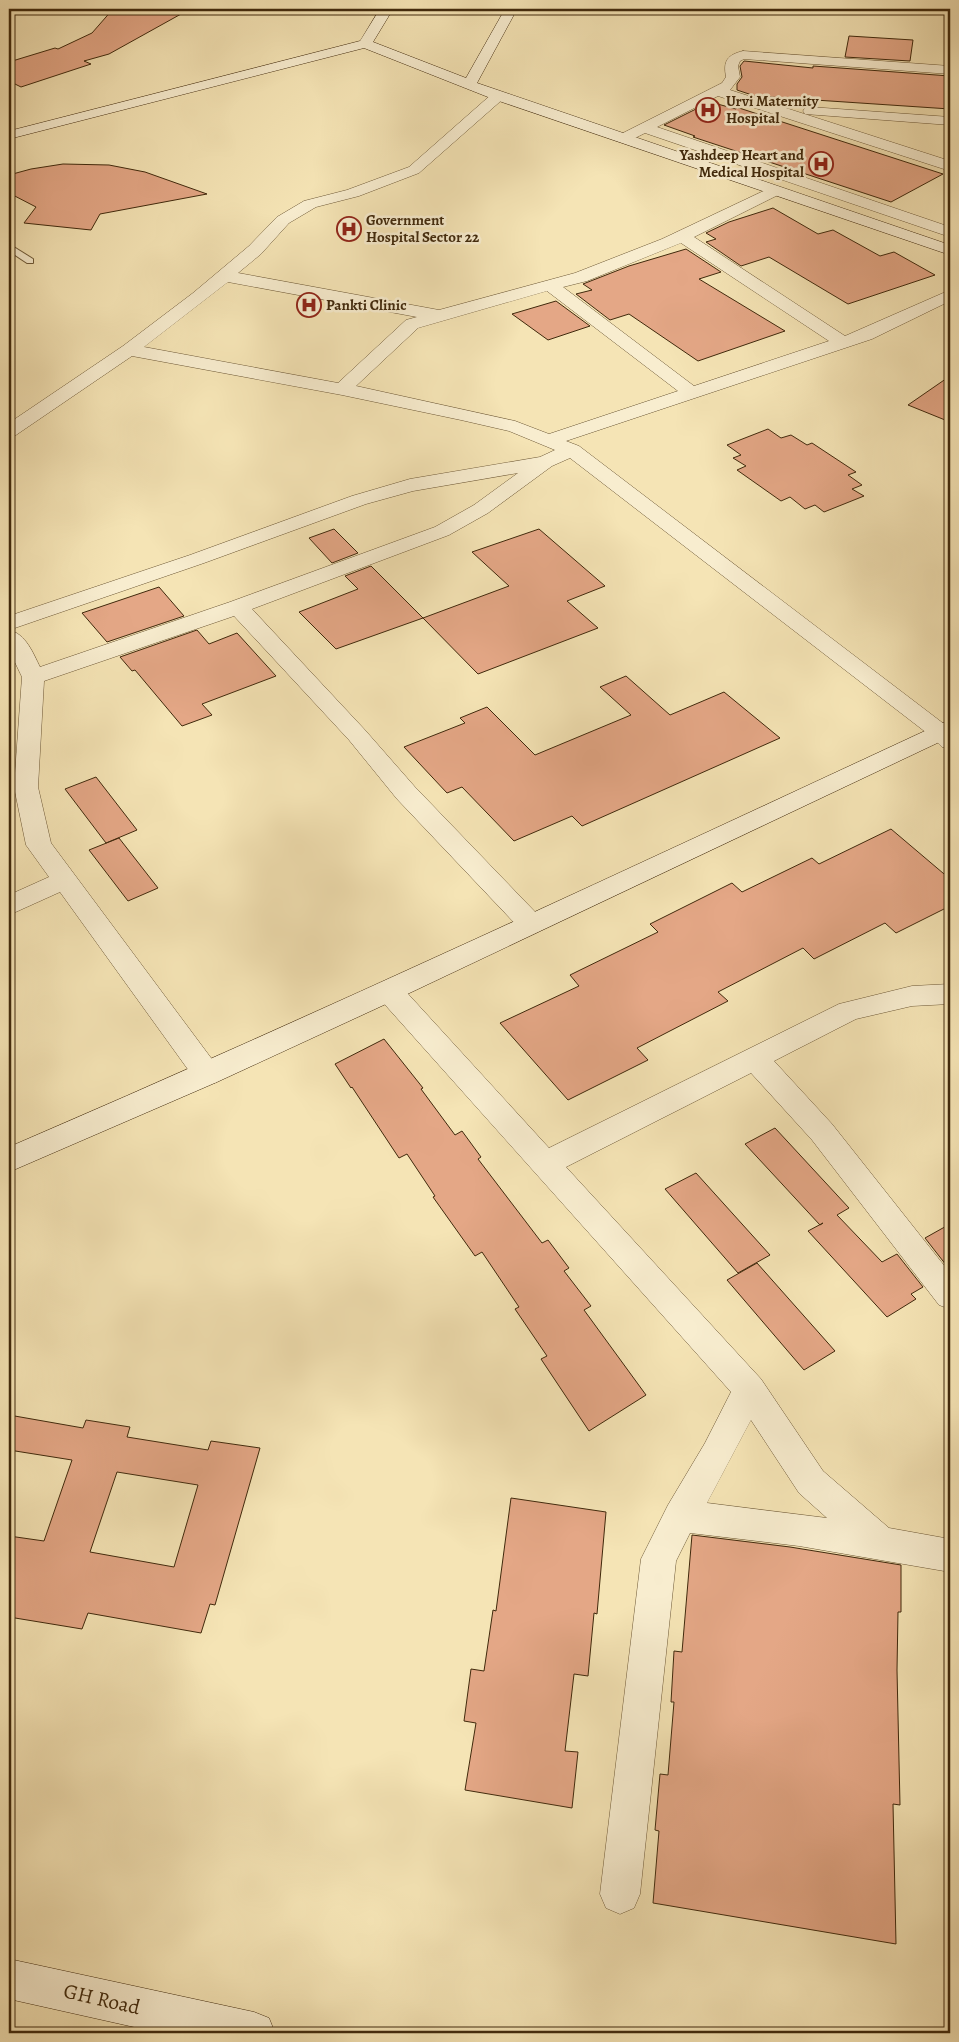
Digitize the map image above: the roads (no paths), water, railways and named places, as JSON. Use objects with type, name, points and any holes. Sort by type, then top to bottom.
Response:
[{"type":"street","points":[[365,44],[386,9]]},
{"type":"street","points":[[469,85],[511,9]]},
{"type":"street","points":[[932,9],[950,10]]},
{"type":"street","points":[[9,135],[365,44],[498,96],[950,250]]},
{"type":"street","points":[[624,138],[727,86],[733,77],[731,66],[734,58],[742,55],[950,70]]},
{"type":"street","points":[[717,91],[950,166]]},
{"type":"street","points":[[9,431],[129,350],[256,250],[283,220],[310,204],[352,193],[414,170],[498,96]]},
{"type":"street","points":[[766,108],[950,121]]},
{"type":"street","points":[[645,128],[950,232]]},
{"type":"street","points":[[342,389],[412,324],[437,315],[581,277],[682,236],[774,191]]},
{"type":"street","points":[[682,236],[843,343]]},
{"type":"street","points":[[225,276],[437,315]]},
{"type":"street","points":[[550,285],[691,392]]},
{"type":"street","points":[[549,440],[866,335],[950,294]]},
{"type":"street","points":[[9,1160],[207,1074],[947,734],[572,450],[515,427],[342,389],[129,350]]},
{"type":"street","points":[[33,677],[238,606],[442,531],[481,509],[545,462],[572,450]]},
{"type":"street","points":[[9,623],[196,559],[359,500],[410,485],[545,462]]},
{"type":"street","points":[[238,606],[357,735],[406,793],[531,924]]},
{"type":"street","points":[[9,637],[20,649],[33,677],[26,787],[39,845],[207,1074]]},
{"type":"street","points":[[9,906],[64,880]]},
{"type":"street","points":[[389,990],[749,1389],[811,1482],[880,1544]]},
{"type":"street","points":[[545,1164],[849,1011],[912,996],[950,994]]},
{"type":"street","points":[[755,1058],[822,1132],[950,1296]]},
{"type":"street","points":[[620,1894],[659,1559],[680,1516],[737,1416],[749,1389]]},
{"type":"street","points":[[680,1516],[799,1530],[950,1555]]},
{"type":"street","name":"GH Road","points":[[9,1978],[254,2033]]},
{"type":"lane","points":[[9,247],[30,261]]},
{"type":"place","name":"Urvi Maternity Hospital","points":[[708,110]]},
{"type":"place","name":"Yashdeep Heart and Medical Hospital","points":[[821,164]]},
{"type":"place","name":"Government Hospital Sector 22","points":[[349,229]]},
{"type":"place","name":"Pankti Clinic","points":[[309,305]]}]
